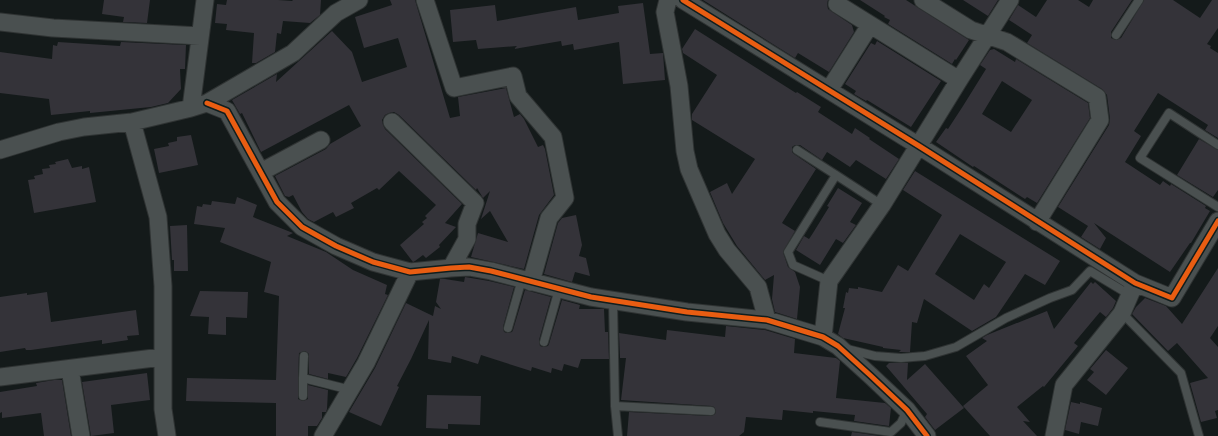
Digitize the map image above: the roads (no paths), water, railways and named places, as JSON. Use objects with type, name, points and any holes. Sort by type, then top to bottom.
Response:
[{"type":"street","points":[[191,108],[205,0]]},
{"type":"street","points":[[0,150],[59,132],[84,127],[132,122],[207,103],[293,54],[336,13],[359,0]]},
{"type":"street","points":[[425,0],[454,88],[513,76],[518,96],[553,137],[565,198],[549,218],[526,281]]},
{"type":"street","points":[[668,0],[665,12],[679,86],[685,151],[689,169],[717,234],[727,250],[758,287],[767,320]]},
{"type":"street","points":[[683,0],[829,90],[1037,222],[1132,289],[1172,298],[1218,221]]},
{"type":"street","points":[[923,0],[971,30],[1008,42],[1097,97],[1100,120],[1037,222]]},
{"type":"street","points":[[823,337],[829,282],[882,205],[958,80],[1010,0]]},
{"type":"street","points":[[837,4],[958,80]]},
{"type":"street","points":[[0,22],[53,28],[200,36]]},
{"type":"street","points":[[829,90],[870,25]]},
{"type":"street","points":[[207,103],[227,111],[277,202],[302,227],[336,246],[373,262],[410,272],[451,268],[469,268],[491,271],[591,297],[687,312],[767,320],[823,337],[838,346],[906,410],[927,436]]},
{"type":"street","points":[[132,122],[158,217],[163,286],[163,409],[167,436]]},
{"type":"street","points":[[392,122],[475,203],[467,224],[467,239],[451,268]]},
{"type":"street","points":[[261,172],[321,140]]},
{"type":"street","points":[[323,436],[366,363],[410,272]]},
{"type":"street","points":[[1054,436],[1064,385],[1122,313],[1132,289]]},
{"type":"street","points":[[0,377],[162,357]]},
{"type":"street","points":[[70,369],[81,436]]},
{"type":"lane","points":[[1116,35],[1139,0]]},
{"type":"lane","points":[[1218,145],[1168,113],[1140,158],[1218,207]]},
{"type":"lane","points":[[797,150],[882,205]]},
{"type":"lane","points":[[829,282],[793,265],[788,252],[836,175]]},
{"type":"lane","points":[[838,346],[875,356],[901,358],[925,356],[956,347],[1006,318],[1050,298],[1072,290],[1090,271],[1132,289]]},
{"type":"lane","points":[[508,328],[526,281]]},
{"type":"lane","points":[[544,342],[559,289]]},
{"type":"lane","points":[[613,301],[618,436]]},
{"type":"lane","points":[[1122,313],[1181,373],[1199,436]]},
{"type":"lane","points":[[303,396],[304,356]]},
{"type":"lane","points":[[303,378],[351,390]]},
{"type":"lane","points":[[616,406],[711,411]]},
{"type":"lane","points":[[820,422],[891,432],[901,423],[906,410]]}]
